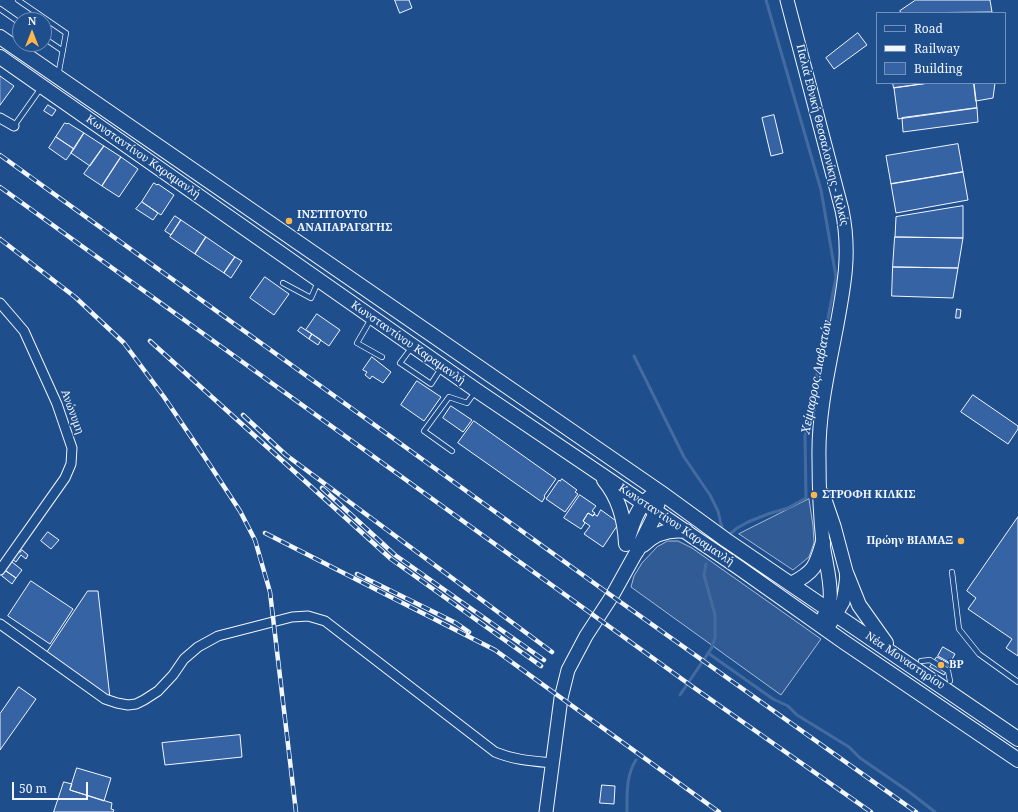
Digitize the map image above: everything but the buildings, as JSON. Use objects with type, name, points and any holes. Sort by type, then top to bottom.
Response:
[{"type":"main road","name":"Παλιά Εθνική Θεσσαλονίκης - Κιλκίς","points":[[787,0],[842,210],[847,236],[844,280],[827,375],[820,436],[820,485],[823,542],[832,612]]},
{"type":"main road","name":"Κωνσταντίνου Καραμανλή","points":[[0,37],[791,584]]},
{"type":"main road","name":"Κωνσταντίνου Καραμανλή","points":[[0,58],[442,367],[644,502],[822,627]]},
{"type":"main road","points":[[598,472],[607,483],[621,509],[632,548]]},
{"type":"main road","name":"Παλιά Εθνική Θεσσαλονίκης - Κιλκίς","points":[[820,485],[834,526],[846,575],[844,597],[822,627]]},
{"type":"main road","points":[[546,812],[561,698],[568,670],[586,636],[620,581],[632,548],[634,518],[644,502],[660,492]]},
{"type":"main road","points":[[632,548],[649,530],[656,511],[660,492]]},
{"type":"main road","points":[[632,548],[658,534],[677,530],[686,531]]},
{"type":"main road","points":[[791,584],[804,577],[814,568],[823,542]]},
{"type":"main road","points":[[846,575],[862,610],[878,634],[897,655]]},
{"type":"main road","name":"Νέα Μοναστηρίου","points":[[791,584],[1015,735]]},
{"type":"main road","name":"Νέα Μοναστηρίου","points":[[822,627],[1018,760]]},
{"type":"street","points":[[0,118],[14,126]]},
{"type":"street","name":"Ανώνυμη","points":[[0,303],[24,332],[57,404],[72,448],[71,464],[65,478],[55,490],[0,570]]},
{"type":"street","points":[[0,624],[105,699],[128,705],[136,704],[158,691],[173,675],[184,659],[198,647],[218,636],[292,617],[308,616],[325,621],[495,752],[525,761],[553,762]]},
{"type":"lane","points":[[18,0],[66,33],[58,77]]},
{"type":"lane","points":[[0,9],[12,17]]},
{"type":"lane","points":[[52,43],[63,51]]},
{"type":"lane","points":[[14,126],[42,87]]},
{"type":"lane","points":[[283,283],[311,298],[319,280]]},
{"type":"lane","points":[[372,317],[357,343],[382,357]]},
{"type":"lane","points":[[413,346],[400,363],[431,384],[442,367]]},
{"type":"lane","points":[[452,451],[424,432],[449,398],[467,403],[476,390]]},
{"type":"lane","points":[[952,572],[959,630],[980,654],[1018,682]]},
{"type":"lane","points":[[921,661],[930,660],[948,671],[950,681]]},
{"type":"shaded area","points":[[809,499],[814,543],[809,557],[793,570],[739,534]]},
{"type":"shaded area","points":[[668,541],[678,541],[692,548],[821,639],[781,695],[631,587],[634,576],[642,563],[657,547]]},
{"type":"waterway","name":"Χείμαρρος Διαβατών","points":[[634,356],[684,457],[710,495],[718,511],[722,528],[729,535],[737,528],[748,522],[788,508],[806,498],[805,436],[836,277],[821,190],[766,0]]},
{"type":"waterway","name":"Χείμαρρος Διαβατών","points":[[680,695],[711,649],[715,638],[715,615],[704,575],[706,564]]},
{"type":"waterway","points":[[708,653],[773,699],[788,706],[797,715],[849,747],[860,758],[908,791],[935,812]]},
{"type":"waterway","name":"Χείμαρρος Διαβατών","points":[[627,812],[627,792],[630,772],[636,760]]},
{"type":"railway","points":[[0,155],[612,596],[916,812]]},
{"type":"railway","points":[[0,187],[693,687],[871,812]]},
{"type":"railway","points":[[0,239],[75,297],[124,343],[164,397],[204,456],[240,511],[255,540],[270,592],[296,812]]},
{"type":"railway","points":[[150,341],[391,559],[541,666]]},
{"type":"railway","points":[[243,415],[286,455],[552,652]]},
{"type":"railway","points":[[322,488],[395,555],[544,660]]},
{"type":"railway","points":[[265,533],[495,650],[719,812]]},
{"type":"railway","points":[[357,574],[456,623],[469,632]]},
{"type":"place","name":"ΙΝΣΤΙΤΟΥΤΟ ΑΝΑΠΑΡΑΓΩΓΗΣ","points":[[289,221]]},
{"type":"place","name":"ΣΤΡΟΦΗ ΚΙΛΚΙΣ","points":[[814,495]]},
{"type":"place","name":"Πρώην ΒΙΑΜΑΞ","points":[[961,541]]},
{"type":"place","name":"BP","points":[[941,665]]}]
